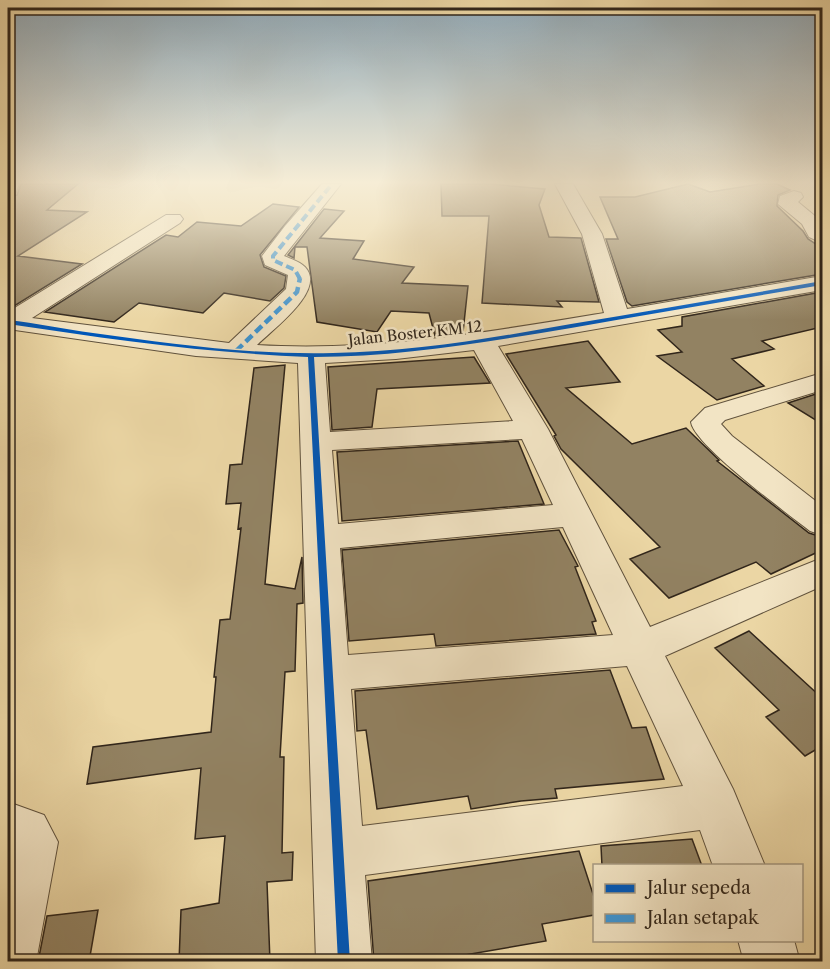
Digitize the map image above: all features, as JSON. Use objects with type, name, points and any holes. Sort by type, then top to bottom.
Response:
[{"type":"street","points":[[8,322],[156,229]]},
{"type":"street","points":[[236,351],[297,292],[300,282],[298,274],[289,265],[273,260],[273,256],[293,229]]},
{"type":"street","points":[[589,229],[618,318]]},
{"type":"street","name":"Jalan Boster KM 12","points":[[8,322],[134,340],[236,351],[311,355],[388,352],[482,341],[822,283]]},
{"type":"street","points":[[482,341],[533,429],[716,805],[738,864]]},
{"type":"street","points":[[311,355],[344,962]]},
{"type":"street","points":[[822,381],[715,414],[706,423],[707,429],[721,444],[822,523]]},
{"type":"street","points":[[317,442],[533,429]]},
{"type":"street","points":[[322,537],[575,515]]},
{"type":"street","points":[[329,674],[640,649],[822,571]]},
{"type":"street","points":[[338,854],[716,805]]},
{"type":"street","points":[[8,826],[24,829],[31,834],[33,842],[8,962]]},
{"type":"street","points":[[767,942],[772,962]]},
{"type":"building","points":[[8,229],[60,229],[18,256],[82,264],[11,308],[8,307]]},
{"type":"building","points":[[188,229],[281,229],[260,255],[264,267],[286,276],[284,288],[270,301],[224,293],[203,313],[139,303],[114,322],[45,312],[166,235],[178,237]]},
{"type":"building","points":[[308,229],[328,229],[320,238],[364,241],[353,259],[414,267],[402,283],[468,286],[463,332],[435,336],[429,313],[391,311],[377,332],[317,322],[307,247],[295,247],[294,258],[288,255]]},
{"type":"building","points":[[488,229],[547,229],[549,237],[581,238],[599,302],[557,301],[562,307],[482,303]]},
{"type":"building","points":[[614,229],[801,229],[808,239],[822,248],[822,274],[632,306],[627,302],[606,239],[618,239]]},
{"type":"building","points":[[822,292],[822,327],[762,341],[774,349],[732,359],[764,386],[717,400],[657,356],[682,352],[658,330],[682,326],[682,317]]},
{"type":"building","points":[[588,341],[620,382],[566,388],[632,444],[686,428],[719,460],[717,461],[809,533],[822,537],[822,550],[771,574],[756,562],[669,598],[630,559],[660,547],[561,449],[554,436],[556,435],[506,354]]},
{"type":"building","points":[[474,357],[490,383],[377,389],[372,427],[332,430],[328,367]]},
{"type":"building","points":[[285,365],[265,584],[295,589],[302,557],[303,603],[297,604],[295,671],[285,672],[280,757],[284,757],[282,853],[293,852],[292,880],[267,882],[270,962],[179,962],[181,910],[219,903],[225,836],[195,839],[201,768],[87,784],[93,747],[211,732],[220,620],[230,619],[241,528],[238,529],[241,503],[226,504],[230,465],[242,464],[254,368]]},
{"type":"building","points":[[822,392],[822,424],[788,403]]},
{"type":"building","points":[[518,441],[544,504],[342,521],[337,452]]},
{"type":"building","points":[[559,530],[578,566],[575,567],[596,621],[592,622],[596,634],[436,646],[434,634],[349,641],[342,550]]},
{"type":"building","points":[[749,631],[822,698],[822,746],[805,756],[766,717],[779,710],[715,648]]},
{"type":"building","points":[[610,670],[632,728],[646,727],[664,779],[555,789],[557,798],[471,809],[468,796],[377,809],[366,730],[357,731],[355,691]]},
{"type":"building","points":[[692,839],[701,864],[602,864],[601,846]]},
{"type":"building","points":[[579,851],[593,894],[593,915],[542,924],[546,941],[424,962],[374,962],[368,881]]},
{"type":"building","points":[[98,910],[89,962],[38,962],[47,916]]},
{"type":"marked path","points":[[236,351],[297,292],[300,284],[298,273],[291,267],[273,260],[273,256],[293,229]]},
{"type":"cycle path","points":[[8,322],[196,348],[272,354],[375,353],[482,341],[822,283]]},
{"type":"cycle path","points":[[311,355],[344,962]]}]
